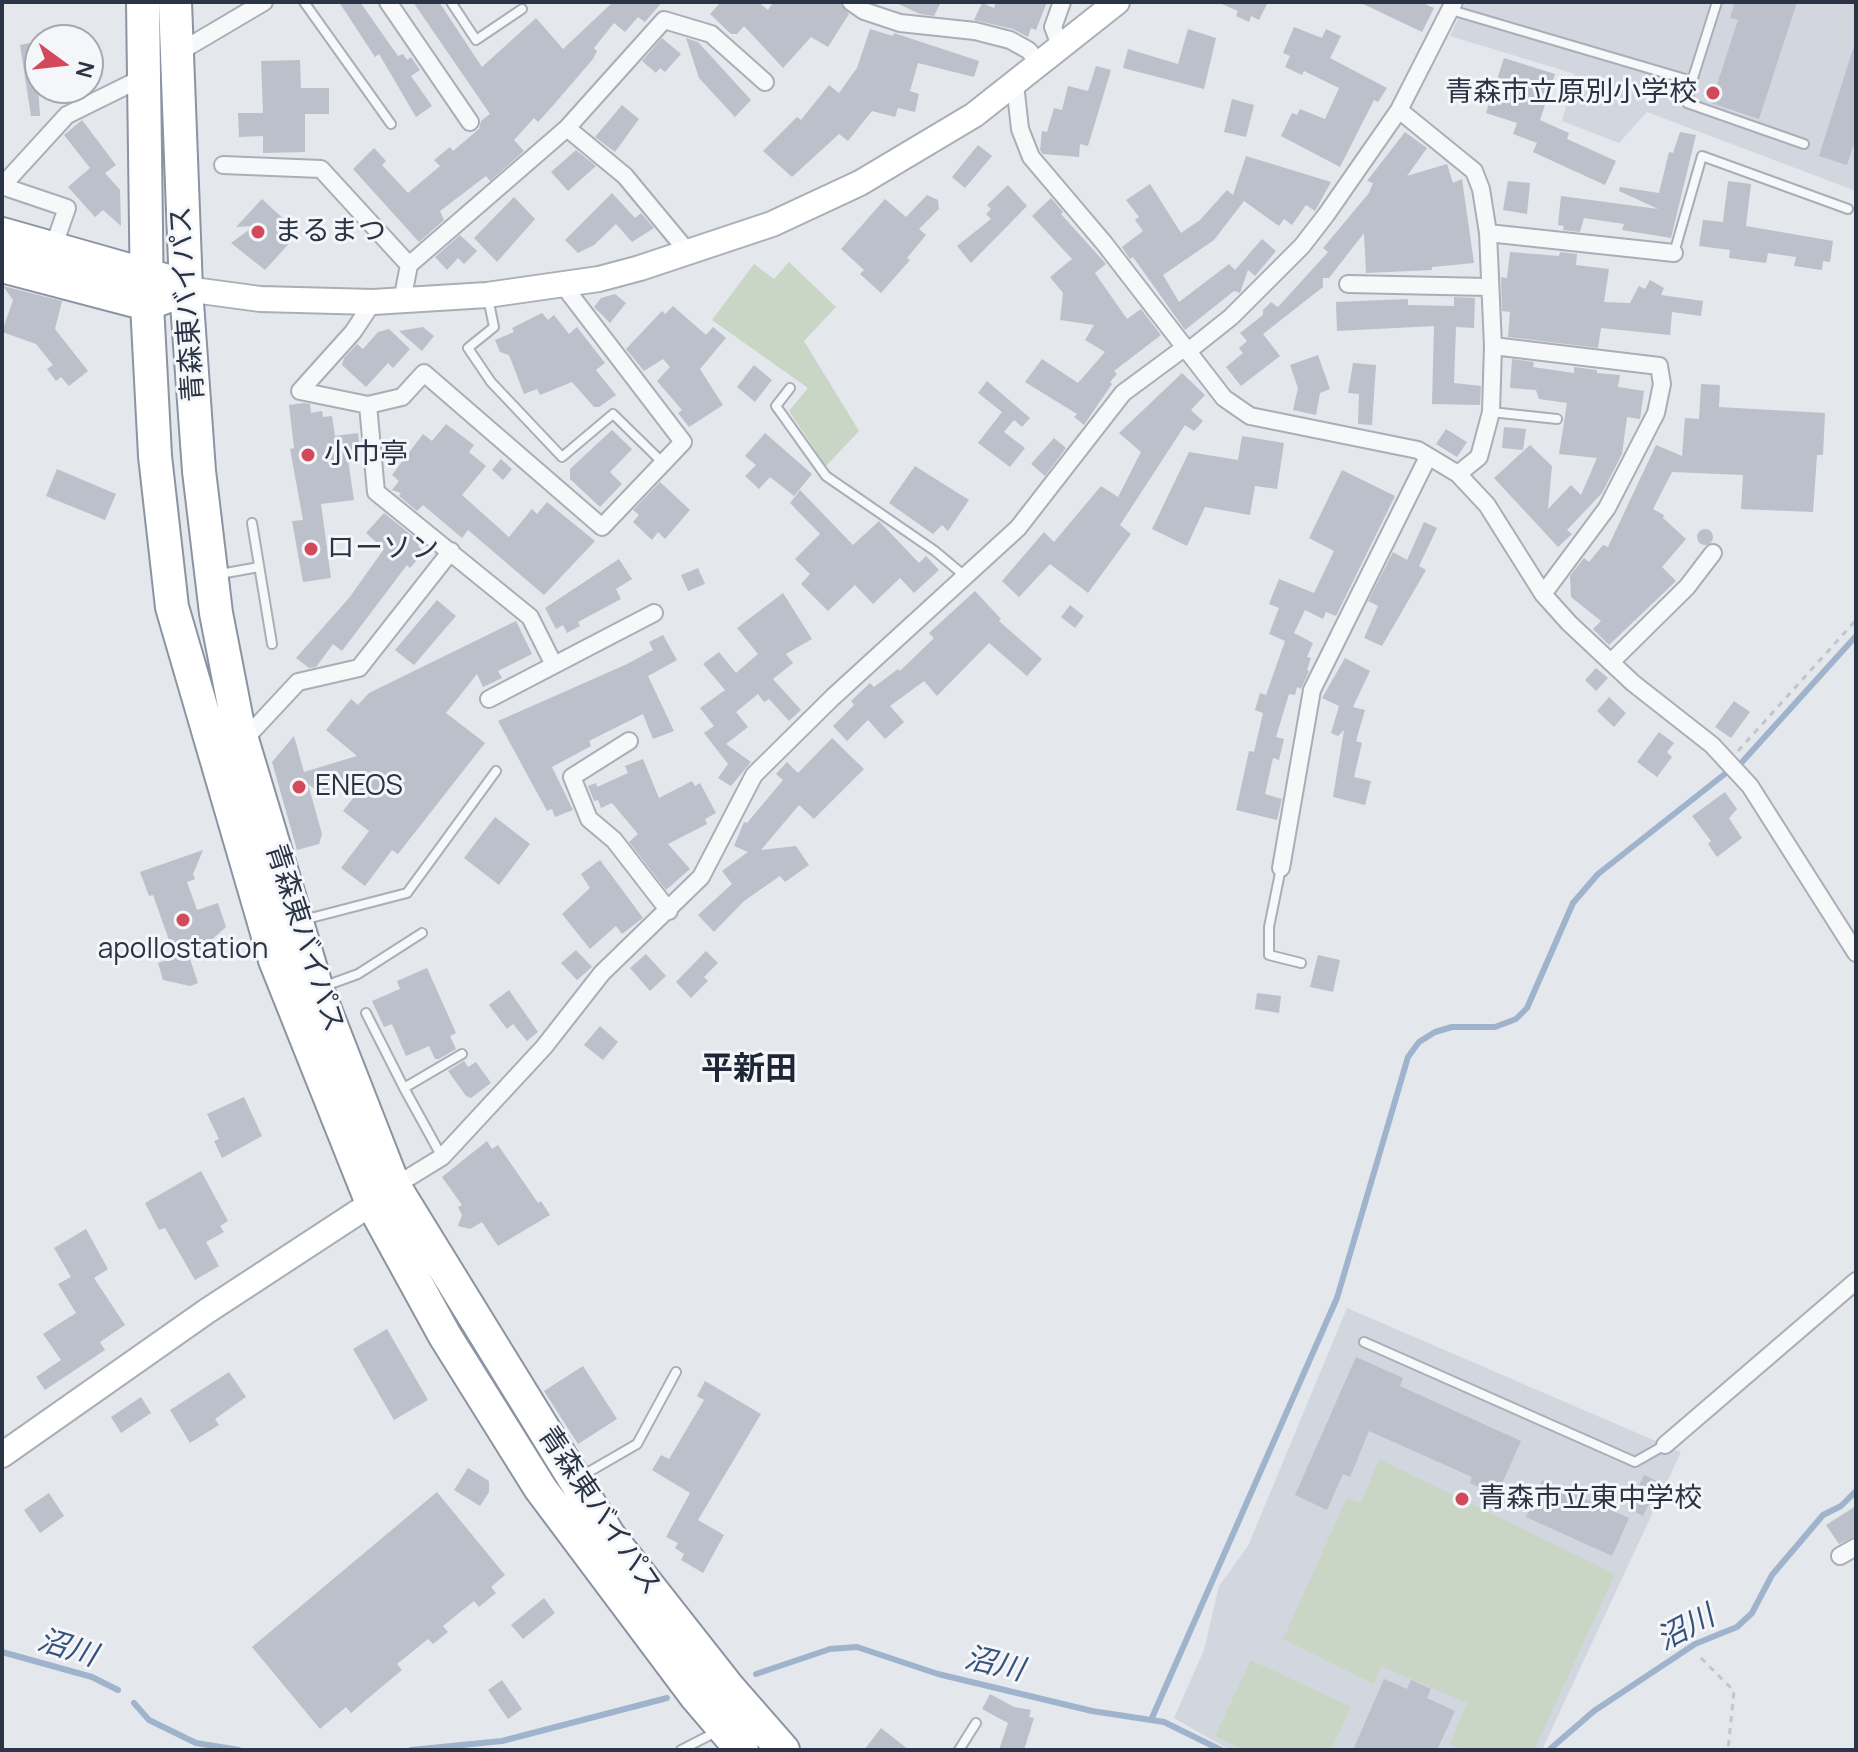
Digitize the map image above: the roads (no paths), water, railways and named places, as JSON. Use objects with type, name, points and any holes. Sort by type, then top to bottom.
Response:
[{"type":"highway","name":"青森東バイパス","points":[[143,2],[147,288],[155,456],[172,607],[275,960],[445,1336],[540,1488],[733,1739]]},
{"type":"highway","name":"青森東バイパス","points":[[175,2],[186,289],[199,471],[211,575],[242,742],[383,1195],[575,1480],[609,1536],[783,1750]]},
{"type":"highway","points":[[2,234],[53,248],[147,288]]},
{"type":"highway","points":[[2,266],[147,288],[186,289]]},
{"type":"street","points":[[176,54],[264,2]]},
{"type":"street","points":[[388,2],[470,122]]},
{"type":"street","points":[[851,2],[864,11],[900,23],[975,31],[1010,40],[1028,50],[1041,64]]},
{"type":"street","points":[[1061,48],[1053,27],[1062,2]]},
{"type":"street","points":[[186,289],[260,299],[373,302],[487,295],[599,279],[688,252],[772,224],[860,183],[974,115],[1117,2]]},
{"type":"street","points":[[2,1455],[207,1311],[442,1157],[544,1047],[602,973],[701,877],[754,775],[833,697],[1018,528],[1123,393],[1231,317],[1302,246],[1399,110],[1453,6]]},
{"type":"street","points":[[402,301],[409,265],[567,128],[664,20],[711,34],[765,82]]},
{"type":"street","points":[[53,248],[67,208],[2,186],[67,115],[144,77]]},
{"type":"street","points":[[1015,84],[1020,129],[1031,157],[1104,243],[1224,398],[1250,416],[1418,450],[1458,474],[1487,505],[1543,594],[1611,662],[1729,761],[1750,786],[1856,953]]},
{"type":"street","points":[[1399,110],[1474,171],[1481,189],[1488,233],[1493,346],[1491,412],[1479,457],[1458,474]]},
{"type":"street","points":[[567,128],[625,176],[688,252]]},
{"type":"street","points":[[223,165],[321,169],[409,265]]},
{"type":"street","points":[[1488,233],[1674,253]]},
{"type":"street","points":[[1348,284],[1488,287]]},
{"type":"street","points":[[373,302],[353,332],[300,391],[368,405],[402,397],[424,373],[602,527],[683,442],[563,285]]},
{"type":"street","points":[[1493,346],[1659,366],[1662,384],[1656,413],[1607,508],[1543,594]]},
{"type":"street","points":[[368,405],[376,492],[530,617],[553,663]]},
{"type":"street","points":[[1281,868],[1312,690],[1428,457]]},
{"type":"street","points":[[242,742],[298,682],[359,668],[451,551]]},
{"type":"street","points":[[1611,662],[1687,587],[1713,553]]},
{"type":"street","points":[[489,699],[654,613]]},
{"type":"street","points":[[629,741],[572,777],[589,819],[614,840],[669,911]]},
{"type":"street","points":[[1665,1445],[1856,1281]]},
{"type":"street","points":[[1840,1556],[1856,1547]]},
{"type":"lane","points":[[304,2],[391,124]]},
{"type":"lane","points":[[451,2],[476,40],[522,9]]},
{"type":"lane","points":[[1717,2],[1687,103],[1804,144]]},
{"type":"lane","points":[[1453,6],[1692,81]]},
{"type":"lane","points":[[1674,253],[1702,156],[1848,209]]},
{"type":"lane","points":[[487,295],[494,327],[468,348],[491,382],[562,457],[613,414],[663,463]]},
{"type":"lane","points":[[790,388],[776,406],[826,476],[935,551],[966,577]]},
{"type":"lane","points":[[1491,412],[1557,419]]},
{"type":"lane","points":[[252,523],[272,644]]},
{"type":"lane","points":[[211,575],[259,567]]},
{"type":"lane","points":[[297,922],[407,893],[496,771]]},
{"type":"lane","points":[[1281,868],[1269,927],[1269,955],[1301,963]]},
{"type":"lane","points":[[317,989],[358,974],[422,933]]},
{"type":"lane","points":[[366,1013],[442,1157]]},
{"type":"lane","points":[[404,1088],[462,1054]]},
{"type":"lane","points":[[1364,1342],[1635,1462],[1665,1445]]},
{"type":"lane","points":[[575,1480],[637,1444],[676,1372]]},
{"type":"lane","points":[[681,1750],[733,1739],[747,1707]]},
{"type":"lane","points":[[959,1750],[976,1723]]},
{"type":"waterway","points":[[1743,761],[1856,636]]},
{"type":"waterway","points":[[1151,1720],[1337,1298],[1408,1057],[1419,1042],[1435,1032],[1452,1027],[1495,1027],[1516,1019],[1527,1008],[1573,903],[1598,874],[1726,773]]},
{"type":"waterway","name":"沼川","points":[[1549,1750],[1594,1711],[1695,1644],[1737,1627],[1752,1613],[1772,1575],[1823,1515],[1841,1506],[1856,1491]]},
{"type":"waterway","name":"沼川","points":[[756,1674],[830,1649],[857,1647],[938,1674],[1092,1711],[1164,1722],[1221,1750]]},
{"type":"waterway","name":"沼川","points":[[2,1652],[92,1677],[118,1690]]},
{"type":"waterway","name":"沼川","points":[[411,1750],[502,1741],[667,1698]]},
{"type":"waterway","name":"沼川","points":[[134,1703],[149,1720],[196,1743],[239,1750]]},
{"type":"place","name":"青森市立原別小学校","points":[[1713,93]]},
{"type":"place","name":"まるまつ","points":[[258,232]]},
{"type":"place","name":"小巾亭","points":[[308,455]]},
{"type":"place","name":"ローソン","points":[[311,549]]},
{"type":"place","name":"ENEOS","points":[[299,787]]},
{"type":"place","name":"apollostation","points":[[183,920]]},
{"type":"place","name":"青森市立東中学校","points":[[1462,1499]]},
{"type":"district","name":"平新田","points":[[749,1070]]}]
